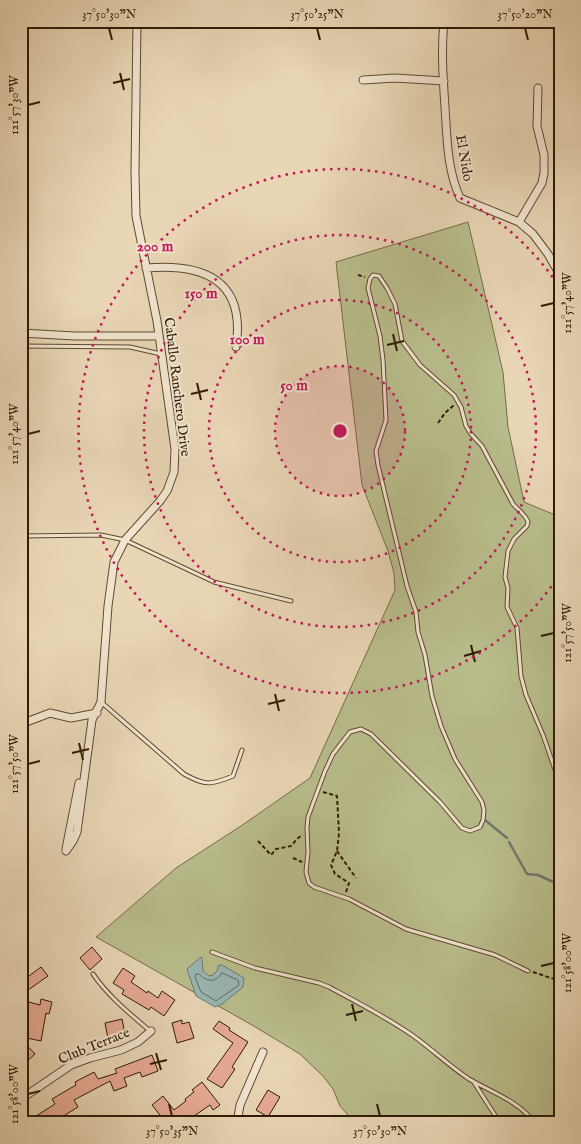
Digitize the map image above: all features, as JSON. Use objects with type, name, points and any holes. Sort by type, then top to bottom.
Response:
[{"type":"street","name":"Caballo Ranchero Drive","points":[[66,851],[77,832],[92,720],[101,702],[111,579],[116,558],[125,540],[167,491],[174,472],[175,449],[162,354],[136,216],[134,172],[137,21]]},
{"type":"street","name":"El Nido","points":[[444,21],[442,38],[449,160],[453,180],[460,198],[519,222],[533,234],[548,254],[560,275]]},
{"type":"street","points":[[363,80],[395,78],[444,81]]},
{"type":"street","points":[[519,222],[542,183],[544,173],[544,155],[537,126],[538,88]]},
{"type":"street","points":[[146,268],[178,268],[205,275],[219,282],[231,295],[235,304],[238,324],[236,347]]},
{"type":"street","points":[[21,333],[75,336],[159,336]]},
{"type":"street","points":[[21,724],[50,713],[71,718],[97,713]]},
{"type":"street","name":"Club Terrace","points":[[21,1099],[71,1066],[90,1058],[121,1050],[138,1042],[150,1031]]},
{"type":"street","points":[[237,1123],[240,1105],[262,1052]]},
{"type":"lane","points":[[528,970],[495,955],[406,929],[344,898],[312,886],[306,877],[307,822],[325,771],[337,748],[350,732],[361,729],[371,734],[440,802],[466,831],[480,827],[483,820],[484,810],[482,802],[456,760],[441,726],[434,704],[425,655],[418,632],[416,612],[407,586],[378,465],[376,451],[386,420],[383,354],[368,288],[372,276],[379,276],[395,304],[402,341],[420,365],[454,395],[466,426],[482,446],[513,504],[527,518],[527,526],[514,539],[508,551],[505,577],[508,588],[507,607],[517,628],[521,676],[525,690],[560,784]]},
{"type":"lane","points":[[21,346],[130,347],[162,354]]},
{"type":"lane","points":[[21,536],[101,536],[125,540],[214,582],[291,601]]},
{"type":"lane","points":[[101,702],[184,774],[196,780],[214,783],[233,776],[242,750]]},
{"type":"lane","points":[[212,952],[255,968],[329,987],[409,1033],[449,1065],[473,1081],[512,1101],[526,1111],[535,1123]]},
{"type":"lane","points":[[93,974],[116,1002],[150,1031]]},
{"type":"lane","points":[[473,1081],[500,1123]]},
{"type":"path","points":[[438,423],[445,413],[458,402]]},
{"type":"path","points":[[318,791],[337,796],[339,833],[337,851],[331,866],[335,874],[349,883],[344,898]]},
{"type":"path","points":[[258,841],[271,855],[276,849],[291,846],[298,838],[308,833]]},
{"type":"path","points":[[337,851],[356,878]]},
{"type":"path","points":[[293,858],[307,863]]},
{"type":"path","points":[[528,970],[560,981]]},
{"type":"green space","points":[[468,222],[503,372],[508,427],[524,502],[560,517],[560,1123],[355,1123],[340,1106],[333,1089],[323,1076],[300,1054],[96,937],[176,868],[310,778],[395,590],[394,573],[388,551],[362,485],[336,262]]},
{"type":"water","points":[[201,957],[203,971],[209,976],[217,971],[219,965],[222,965],[244,978],[243,987],[222,1004],[215,1007],[196,996],[187,969]]},
{"type":"building","points":[[92,947],[102,959],[90,970],[80,958]]},
{"type":"building","points":[[21,964],[29,976],[41,967],[48,976],[21,995]]},
{"type":"building","points":[[123,968],[135,976],[131,982],[147,993],[148,991],[158,998],[162,991],[175,1000],[164,1016],[151,1007],[149,1010],[122,994],[124,990],[113,983]]},
{"type":"building","points":[[41,999],[52,1002],[49,1014],[46,1013],[41,1041],[22,1037],[29,1002],[40,1005]]},
{"type":"building","points":[[122,1019],[125,1034],[117,1036],[118,1041],[109,1043],[105,1023]]},
{"type":"building","points":[[182,1020],[182,1024],[189,1022],[194,1038],[177,1043],[172,1023]]},
{"type":"building","points":[[219,1021],[248,1042],[232,1067],[235,1069],[222,1088],[207,1079],[233,1043],[213,1029]]},
{"type":"building","points":[[21,1039],[35,1054],[25,1063],[21,1059]]},
{"type":"building","points":[[152,1055],[158,1071],[142,1077],[140,1072],[124,1078],[127,1086],[114,1091],[110,1081],[74,1100],[78,1107],[52,1123],[25,1123],[55,1104],[52,1099],[76,1085],[75,1082],[94,1072],[98,1079],[117,1073],[115,1069]]},
{"type":"building","points":[[202,1082],[220,1105],[213,1110],[210,1105],[184,1123],[166,1123],[152,1105],[163,1096],[174,1110],[186,1101],[185,1099],[194,1092],[192,1090]]},
{"type":"building","points":[[268,1090],[280,1097],[268,1117],[256,1110]]},
{"type":"waterway","points":[[485,820],[507,838]]},
{"type":"waterway","points":[[509,842],[527,874],[538,875],[560,885]]}]
